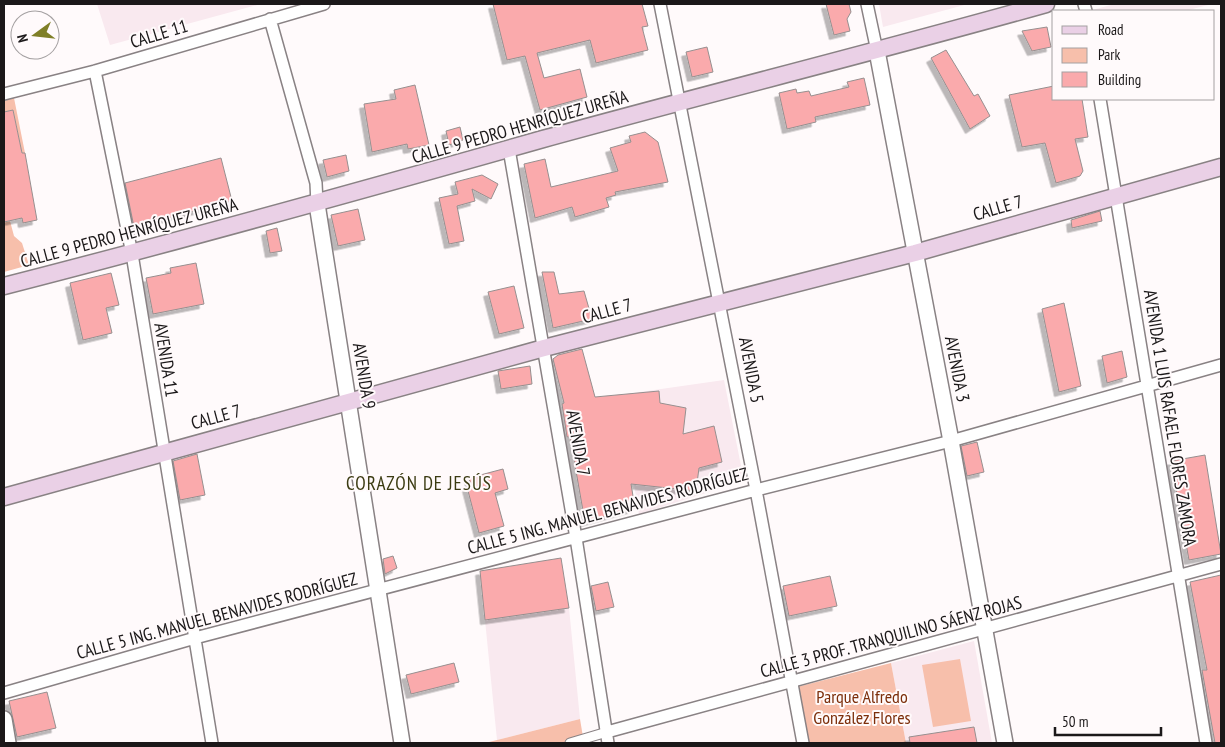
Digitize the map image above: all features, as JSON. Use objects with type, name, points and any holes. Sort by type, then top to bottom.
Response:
[{"type":"main road","name":"CALLE 9 PEDRO HENRÍQUEZ UREÑA","points":[[4,286],[317,204],[509,149],[1046,4]]},
{"type":"main road","name":"CALLE 7","points":[[4,497],[544,348],[720,301],[915,253],[1221,167]]},
{"type":"street","name":"CALLE 11","points":[[4,94],[95,71],[324,4]]},
{"type":"street","name":"AVENIDA 5","points":[[660,4],[720,301],[803,743]]},
{"type":"street","name":"AVENIDA 3","points":[[867,4],[952,441],[1005,743]]},
{"type":"street","name":"AVENIDA 9","points":[[270,19],[316,183],[317,204],[402,743]]},
{"type":"street","name":"AVENIDA 11","points":[[95,71],[132,254],[212,743]]},
{"type":"street","name":"AVENIDA 1 LUIS RAFAEL FLORES ZAMORA","points":[[1100,100],[1206,743]]},
{"type":"street","name":"AVENIDA 7","points":[[509,149],[576,538],[607,737]]},
{"type":"street","name":"CALLE 5 ING. MANUEL BENAVIDES RODRÍGUEZ","points":[[4,693],[194,638],[379,591],[756,490],[952,441],[1147,384],[1221,365]]},
{"type":"street","name":"CALLE 3 PROF. TRANQUILINO SÁENZ ROJAS","points":[[570,743],[607,737],[791,682],[1221,564]]},
{"type":"street","points":[[4,719],[8,743]]},
{"type":"shaded area","points":[[97,4],[261,4],[110,45]]},
{"type":"shaded area","points":[[879,4],[968,4],[883,27]]},
{"type":"shaded area","points":[[1115,4],[1212,4],[1189,10],[1092,10]]},
{"type":"shaded area","points":[[724,380],[744,481],[639,514],[619,395]]},
{"type":"shaded area","points":[[569,608],[580,719],[497,740],[485,620]]},
{"type":"shaded area","points":[[974,641],[992,743],[906,743],[891,663]]},
{"type":"green space","points":[[14,98],[25,153],[22,153],[13,110],[4,112],[4,101]]},
{"type":"green space","points":[[10,221],[14,236],[22,243],[29,265],[4,272],[4,222]]},
{"type":"green space","points":[[960,659],[971,721],[933,727],[922,665]]},
{"type":"green space","name":"Parque Alfredo González Flores","points":[[891,663],[906,743],[808,743],[797,687]]},
{"type":"green space","points":[[580,719],[584,743],[485,743]]},
{"type":"building","points":[[493,4],[642,4],[648,26],[642,27],[648,50],[596,63],[590,40],[537,53],[544,78],[580,69],[587,97],[540,110],[525,56],[507,60]]},
{"type":"building","points":[[826,4],[849,4],[851,12],[847,19],[850,31],[834,35]]},
{"type":"building","points":[[1047,27],[1051,47],[1032,51],[1022,31]]},
{"type":"building","points":[[707,47],[713,72],[692,77],[686,52]]},
{"type":"building","points":[[946,50],[974,96],[978,94],[990,116],[970,129],[931,58]]},
{"type":"building","points":[[864,78],[870,105],[815,117],[816,122],[787,129],[779,93],[796,89],[797,93],[809,91],[811,96],[849,87],[847,82]]},
{"type":"building","points":[[415,85],[429,145],[408,149],[407,144],[372,152],[364,104],[396,99],[394,90]]},
{"type":"building","points":[[1052,86],[1052,100],[1082,100],[1088,137],[1075,139],[1083,171],[1080,176],[1056,183],[1045,143],[1022,147],[1009,95]]},
{"type":"building","points":[[13,110],[22,153],[25,153],[37,220],[23,223],[22,218],[4,222],[4,112]]},
{"type":"building","points":[[460,127],[463,140],[449,145],[446,131]]},
{"type":"building","points":[[645,132],[658,142],[668,182],[615,192],[616,195],[606,198],[609,207],[575,217],[572,207],[535,218],[524,164],[545,159],[551,187],[618,171],[610,148],[631,142],[629,136]]},
{"type":"building","points":[[346,155],[349,171],[327,177],[323,160]]},
{"type":"building","points":[[221,158],[232,201],[134,227],[125,183]]},
{"type":"building","points":[[482,175],[498,184],[491,199],[472,189],[475,201],[457,206],[464,241],[449,244],[439,198],[458,194],[455,182]]},
{"type":"building","points":[[358,209],[365,240],[338,246],[331,215]]},
{"type":"building","points":[[1100,211],[1102,221],[1072,228],[1071,220]]},
{"type":"building","points":[[277,228],[282,251],[270,253],[266,231]]},
{"type":"building","points":[[196,263],[204,304],[153,314],[146,278],[171,273],[170,268]]},
{"type":"building","points":[[542,272],[554,272],[559,294],[584,291],[592,319],[553,328]]},
{"type":"building","points":[[111,273],[119,305],[106,308],[112,333],[83,340],[70,283]]},
{"type":"building","points":[[514,286],[524,328],[499,334],[488,292]]},
{"type":"building","points":[[1064,303],[1081,386],[1059,392],[1042,309]]},
{"type":"building","points":[[582,349],[595,397],[659,391],[660,403],[686,408],[683,434],[714,426],[722,462],[699,468],[696,491],[631,484],[635,508],[585,522],[570,437],[567,437],[562,404],[564,403],[553,359],[558,355]]},
{"type":"building","points":[[1122,351],[1127,377],[1107,383],[1102,356]]},
{"type":"building","points":[[530,366],[532,384],[501,389],[498,371]]},
{"type":"building","points":[[977,442],[984,472],[967,476],[961,446]]},
{"type":"building","points":[[197,454],[205,495],[180,500],[173,461]]},
{"type":"building","points":[[1205,455],[1221,554],[1189,560],[1171,461]]},
{"type":"building","points":[[503,469],[508,489],[495,493],[504,526],[479,533],[467,487],[471,486],[469,478]]},
{"type":"building","points":[[393,556],[397,568],[385,574],[383,559]]},
{"type":"building","points":[[561,558],[569,608],[485,620],[480,571]]},
{"type":"building","points":[[1221,575],[1221,743],[1215,743],[1202,670],[1207,670],[1190,582]]},
{"type":"building","points":[[830,576],[837,606],[789,616],[783,586]]},
{"type":"building","points":[[608,582],[614,607],[596,611],[591,586]]},
{"type":"building","points":[[454,663],[459,682],[411,694],[406,675]]},
{"type":"building","points":[[47,692],[56,728],[17,737],[9,701]]},
{"type":"building","points":[[974,727],[977,743],[910,743],[909,737]]},
{"type":"district","name":"CORAZÓN DE JESÚS","points":[[419,483]]}]
